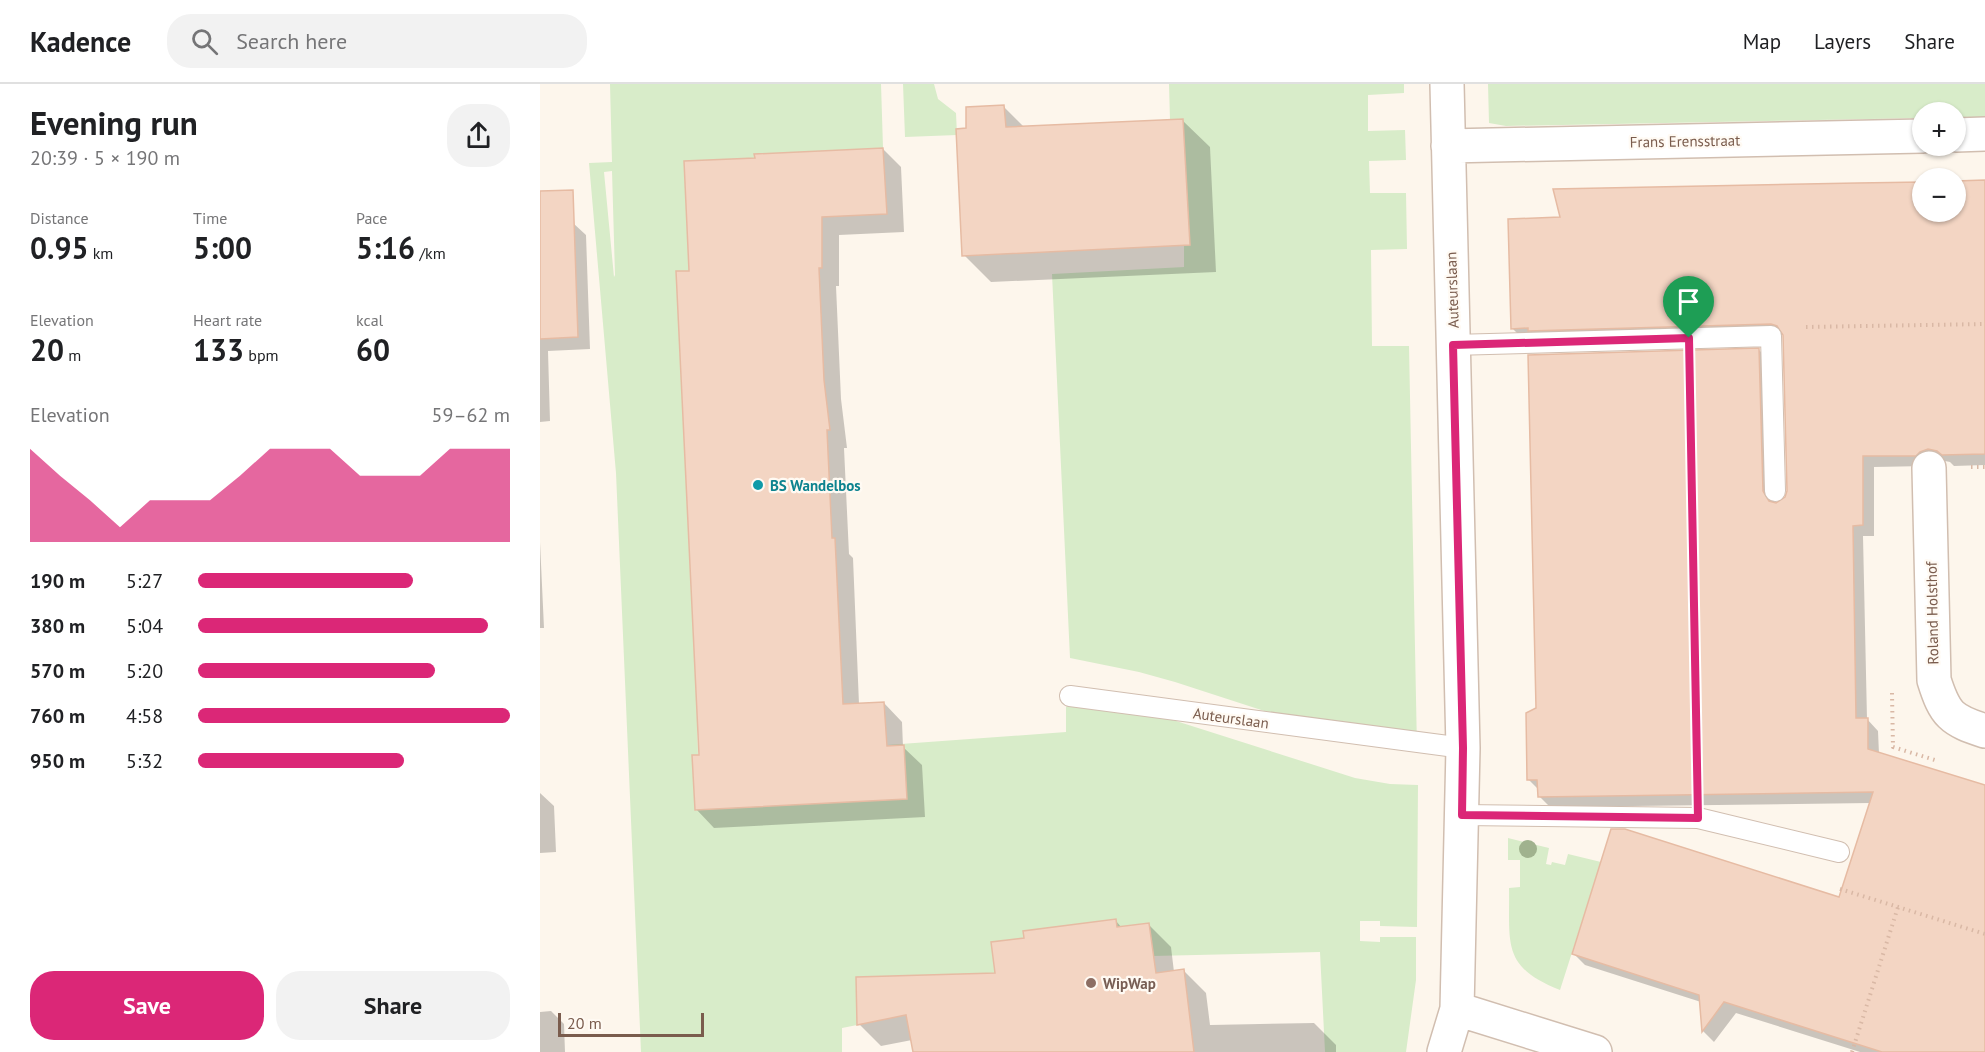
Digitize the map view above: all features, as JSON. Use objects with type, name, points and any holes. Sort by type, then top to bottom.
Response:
[{"type":"street","name":"Auteurslaan","points":[[1444,1052],[1457,1009],[1463,748],[1447,84]]},
{"type":"street","points":[[1966,135],[1985,134]]},
{"type":"street","name":"Frans Erensstraat","points":[[1448,146],[1912,136]]},
{"type":"street","name":"Roland Holsthof","points":[[1929,468],[1934,680],[1941,705],[1961,723],[1985,730]]},
{"type":"street","points":[[1457,1009],[1594,1052]]},
{"type":"lane","points":[[1453,345],[1771,336],[1775,490]]},
{"type":"lane","name":"Auteurslaan","points":[[1070,696],[1463,748]]},
{"type":"lane","points":[[1462,815],[1698,818],[1839,852]]},
{"type":"path","points":[[1771,336],[1777,327],[1985,324]]},
{"type":"path","points":[[1689,338],[1698,818]]},
{"type":"path","points":[[1839,852],[1839,888],[1985,934]]},
{"type":"path","points":[[1852,1052],[1899,907]]},
{"type":"green space","points":[[610,84],[881,84],[883,148],[755,154],[755,158],[684,161],[689,271],[676,272],[697,712],[698,755],[692,756],[695,809],[907,799],[904,746],[887,745],[1066,732],[1066,707],[1072,703],[1154,714],[1355,778],[1390,784],[1418,785],[1417,927],[1380,926],[1380,921],[1360,921],[1360,941],[1380,942],[1380,937],[1416,937],[1416,980],[1406,1052],[1325,1052],[1320,952],[1153,956],[1149,923],[1117,927],[1116,920],[1023,931],[1024,938],[997,992],[976,974],[857,977],[857,1025],[842,1028],[842,1052],[641,1052],[616,473],[589,163],[612,162]],"holes":[[[612,171],[614,277],[604,172]]]},
{"type":"green space","points":[[903,84],[934,84],[938,99],[956,113],[957,135],[905,137]]},
{"type":"green space","points":[[1169,84],[1404,84],[1404,93],[1368,95],[1368,131],[1405,130],[1406,160],[1369,161],[1370,193],[1406,193],[1407,249],[1371,250],[1372,346],[1409,346],[1417,748],[1344,737],[1175,682],[1070,658],[1052,274],[1184,267],[1184,246],[1190,245],[1182,119],[1170,120]]},
{"type":"green space","points":[[1488,84],[1985,84],[1985,117],[1966,117],[1966,102],[1912,102],[1912,118],[1506,126],[1489,123]]},
{"type":"green space","points":[[1508,838],[1549,848],[1546,864],[1551,865],[1552,862],[1565,865],[1568,854],[1601,862],[1560,990],[1527,972],[1518,962],[1513,951],[1509,924],[1509,888],[1520,887],[1520,860],[1508,860]]},
{"type":"building","points":[[1004,105],[1006,127],[1183,119],[1190,245],[962,256],[956,129],[966,128],[966,107]]},
{"type":"building","name":"BS Wandelbos","points":[[883,148],[887,214],[822,217],[822,268],[819,268],[824,380],[830,430],[827,430],[832,538],[835,538],[843,704],[884,702],[887,746],[904,745],[907,799],[695,810],[692,755],[699,755],[676,271],[689,271],[684,161],[755,158],[754,154]]},
{"type":"building","points":[[1985,180],[1985,454],[1942,455],[1928,449],[1916,456],[1863,456],[1863,525],[1853,526],[1856,718],[1868,718],[1868,749],[1985,785],[1985,1052],[1882,1052],[1724,1002],[1702,1032],[1699,995],[1572,954],[1611,829],[1625,829],[1839,897],[1873,792],[1538,797],[1537,780],[1527,780],[1526,713],[1536,708],[1528,355],[1759,348],[1763,491],[1769,501],[1776,503],[1785,497],[1787,491],[1783,335],[1777,326],[1771,324],[1528,331],[1528,328],[1511,329],[1508,219],[1560,217],[1553,189],[1912,182],[1912,222],[1966,222],[1966,181]]},
{"type":"building","points":[[573,190],[578,337],[540,339],[540,191]]},
{"type":"building","name":"WipWap","points":[[1116,919],[1117,927],[1149,923],[1156,973],[1184,969],[1194,1052],[913,1052],[906,1015],[857,1025],[856,977],[995,973],[991,942],[1024,938],[1023,931]]},
{"type":"place","name":"BS Wandelbos","points":[[758,485]]},
{"type":"place","name":"WipWap","points":[[1091,983]]},
{"type":"route","points":[[1689,338],[1698,818],[1462,815],[1463,748],[1453,345],[1689,338]]}]
